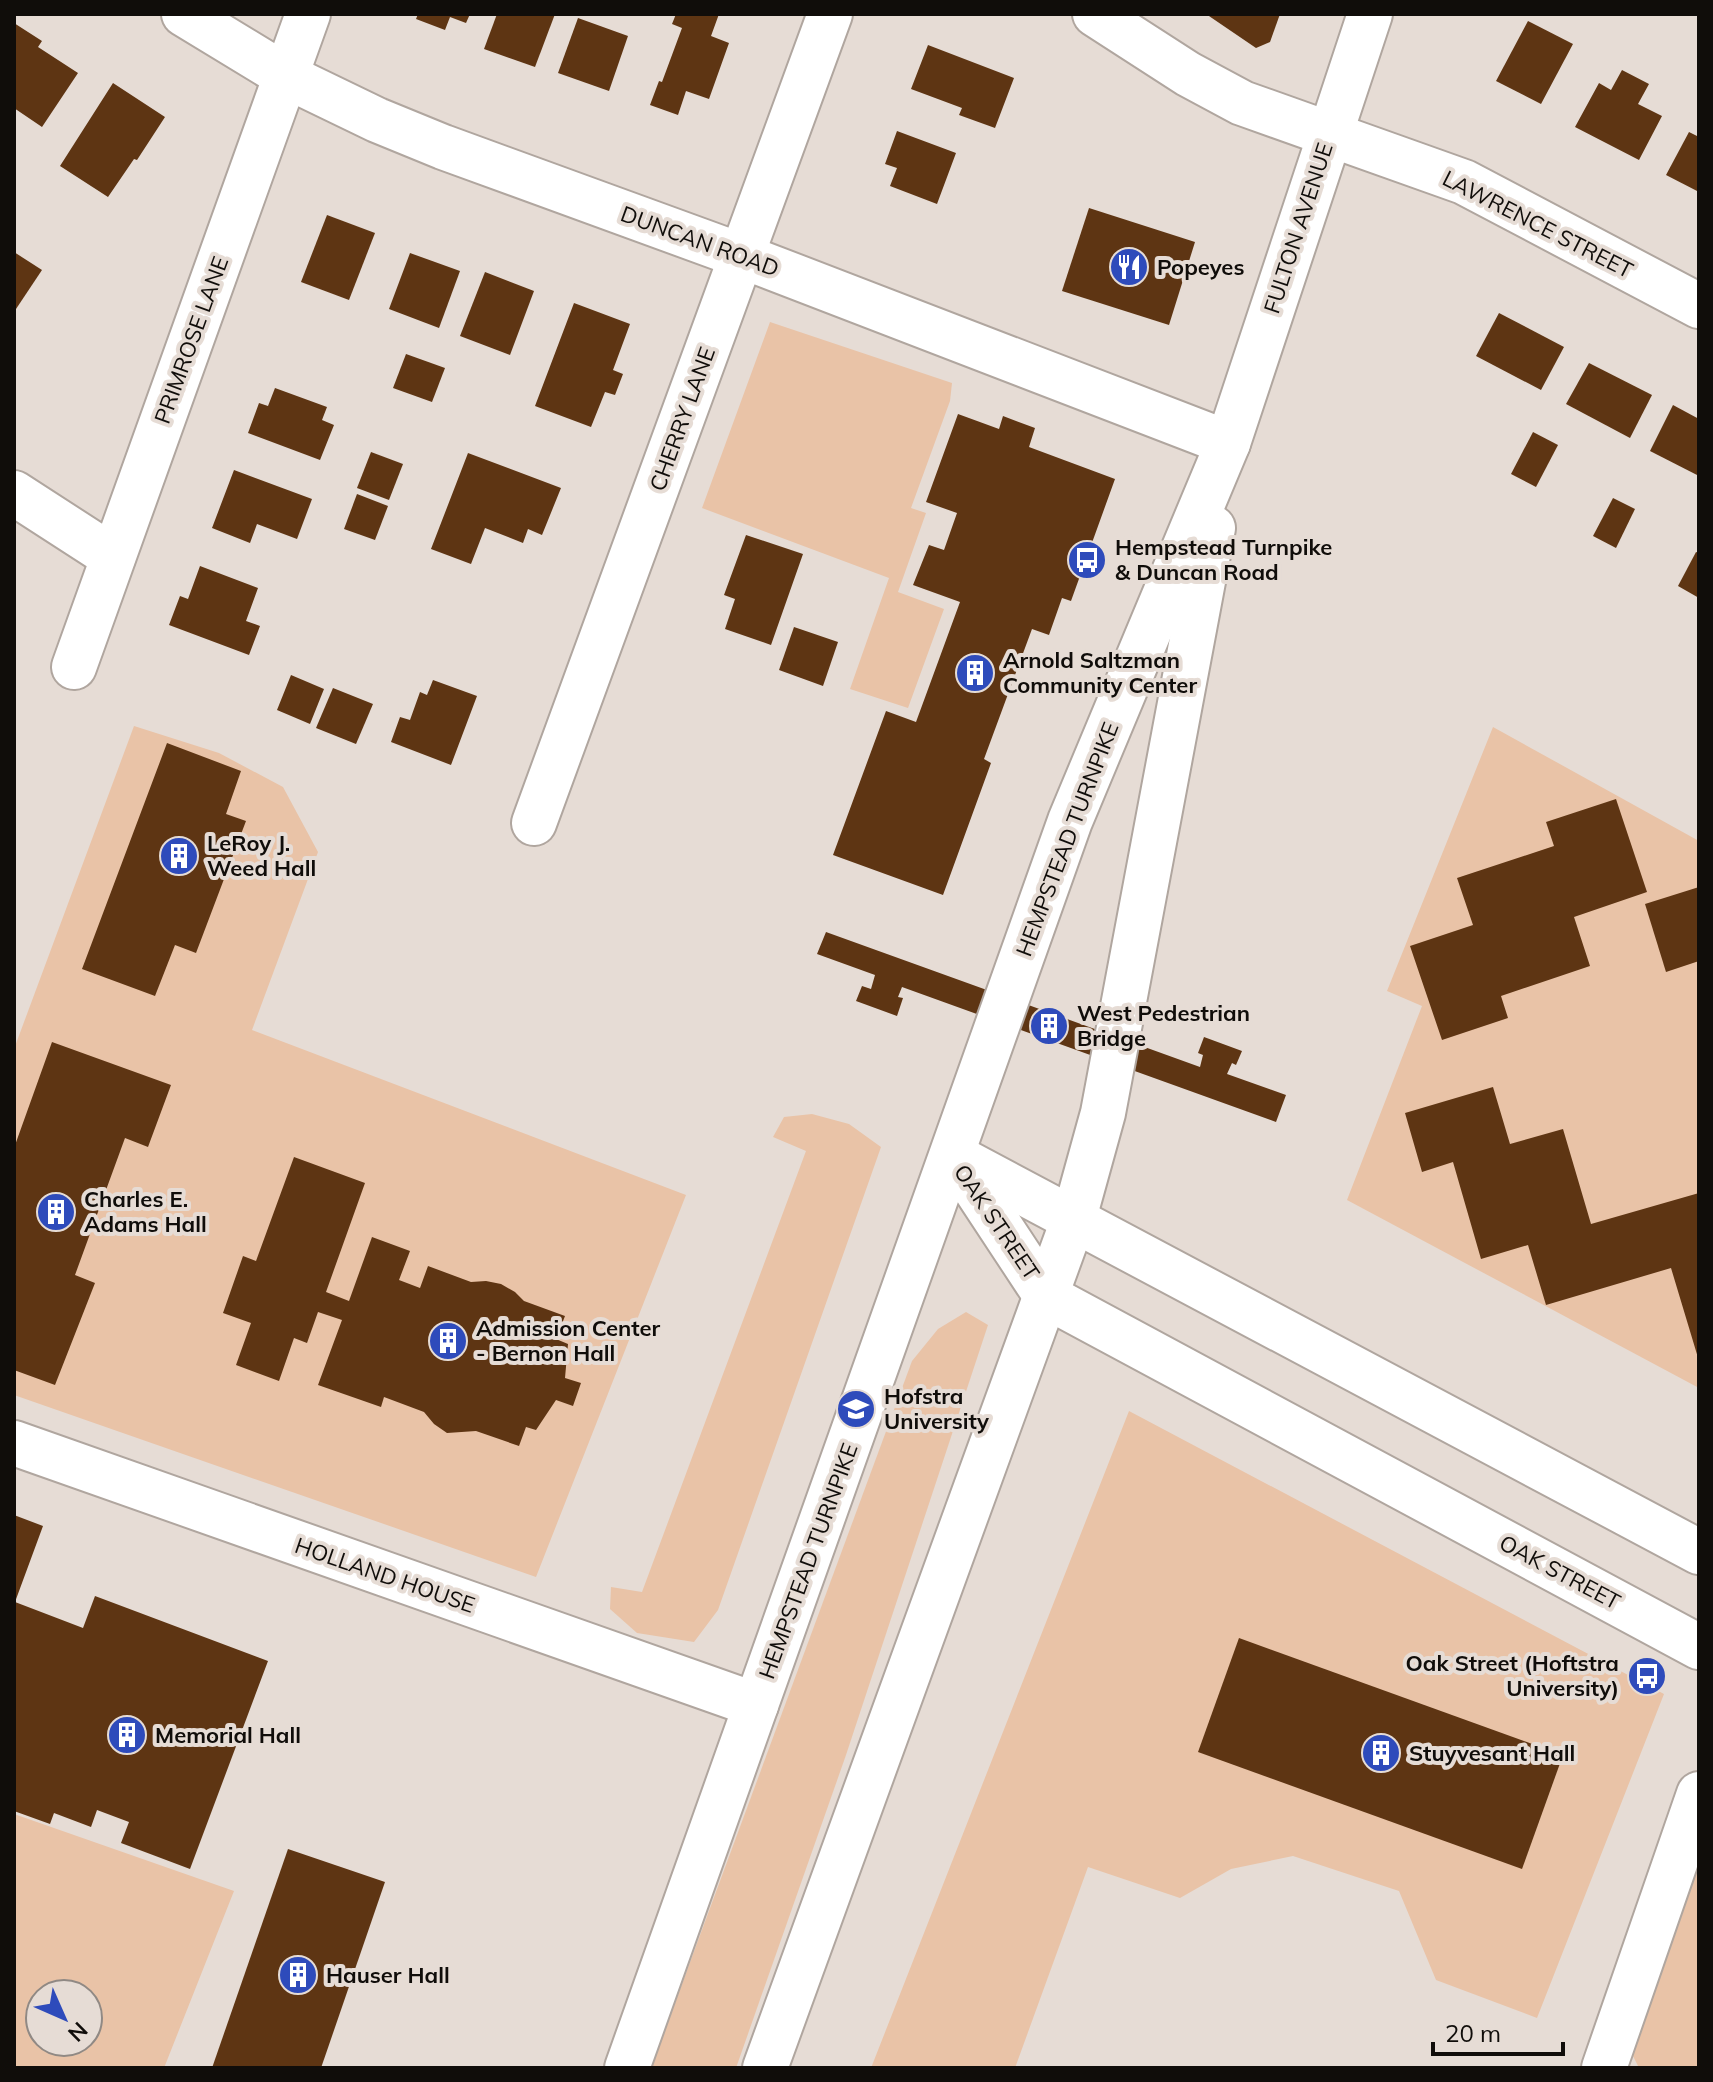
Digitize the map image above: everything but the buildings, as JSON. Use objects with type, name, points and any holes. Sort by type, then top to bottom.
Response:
[{"type":"street","name":"DUNCAN ROAD","points":[[184,14],[286,76],[377,120],[1228,443]]},
{"type":"street","name":"PRIMROSE LANE","points":[[74,667],[308,14]]},
{"type":"street","name":"CHERRY LANE","points":[[534,823],[830,14]]},
{"type":"street","name":"LAWRENCE STREET","points":[[1095,14],[1220,93],[1262,111],[1464,182],[1699,306]]},
{"type":"street","name":"FULTON AVENUE","points":[[1228,443],[1370,14]]},
{"type":"street","points":[[765,2068],[1074,1218],[1103,1113],[1228,443]]},
{"type":"street","name":"HEMPSTEAD TURNPIKE","points":[[627,2068],[1070,821],[1228,443]]},
{"type":"street","points":[[14,493],[113,557]]},
{"type":"street","name":"OAK STREET","points":[[953,1155],[1699,1552]]},
{"type":"street","name":"OAK STREET","points":[[953,1155],[1046,1296],[1699,1647]]},
{"type":"street","name":"HOLLAND HOUSE","points":[[14,1443],[756,1705]]},
{"type":"street","points":[[1604,2068],[1699,1794]]},
{"type":"shaded area","points":[[770,322],[952,383],[950,401],[911,508],[926,513],[898,592],[944,609],[908,708],[850,689],[889,578],[702,508]]},
{"type":"shaded area","points":[[134,726],[219,753],[283,787],[318,852],[252,1030],[686,1195],[536,1577],[14,1395],[14,1049]]},
{"type":"shaded area","points":[[1493,727],[1699,841],[1699,1388],[1347,1200],[1422,1006],[1387,991]]},
{"type":"shaded area","points":[[812,1114],[849,1124],[881,1147],[718,1610],[694,1642],[637,1633],[610,1609],[611,1587],[642,1592],[806,1151],[773,1137],[784,1117]]},
{"type":"shaded area","points":[[966,1312],[988,1325],[846,1755],[736,2068],[651,2068],[912,1361],[938,1329]]},
{"type":"shaded area","points":[[1129,1411],[1664,1694],[1537,2018],[1436,1980],[1399,1891],[1293,1856],[1231,1869],[1180,1898],[1088,1867],[1015,2068],[871,2068]]},
{"type":"shaded area","points":[[14,1814],[234,1891],[164,2068],[14,2068]]},
{"type":"shaded area","points":[[1699,1844],[1699,2068],[1639,2068],[1629,2048]]},
{"type":"place","name":"Popeyes","points":[[1129,267]]},
{"type":"place","name":"Hempstead Turnpike & Duncan Road","points":[[1087,560]]},
{"type":"place","name":"Arnold Saltzman Community Center","points":[[975,673]]},
{"type":"place","name":"LeRoy J. Weed Hall","points":[[179,856]]},
{"type":"place","name":"West Pedestrian Bridge","points":[[1049,1026]]},
{"type":"place","name":"Charles E. Adams Hall","points":[[56,1212]]},
{"type":"place","name":"Admission Center - Bernon Hall","points":[[448,1341]]},
{"type":"place","name":"Hofstra University","points":[[856,1409]]},
{"type":"place","name":"Oak Street (Hoftstra University)","points":[[1647,1676]]},
{"type":"place","name":"Memorial Hall","points":[[127,1735]]},
{"type":"place","name":"Stuyvesant Hall","points":[[1381,1753]]},
{"type":"place","name":"Hauser Hall","points":[[298,1975]]}]
